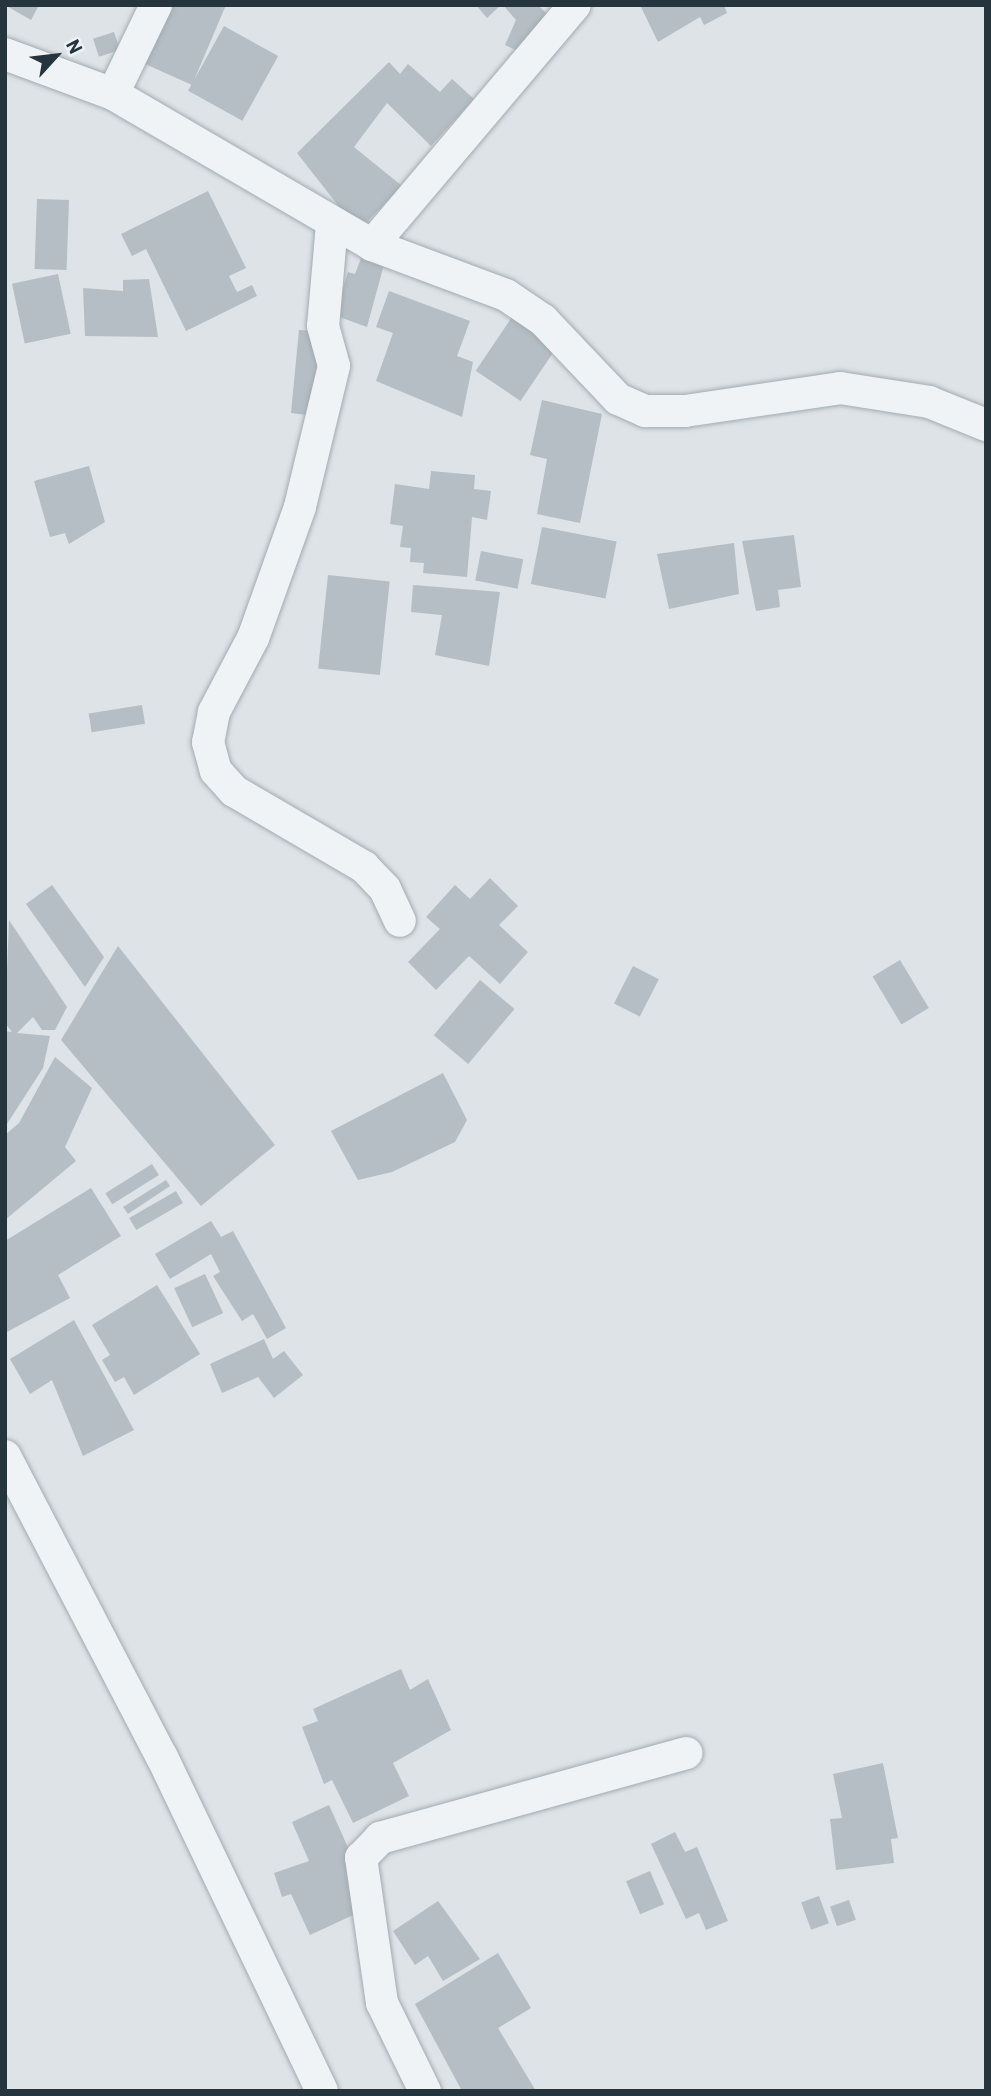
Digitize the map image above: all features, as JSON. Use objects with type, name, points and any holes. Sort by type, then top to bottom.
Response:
[{"type":"street","points":[[113,94],[156,5]]},
{"type":"street","points":[[372,245],[575,5]]},
{"type":"street","points":[[5,54],[113,94],[372,245],[506,295],[543,320],[618,399],[645,411],[685,411],[840,388],[929,402],[986,425]]},
{"type":"street","points":[[332,224],[323,326],[334,366],[300,507],[253,638],[214,712],[208,742],[216,771],[234,790],[364,867],[385,889],[400,921]]},
{"type":"street","points":[[5,1456],[162,1757],[322,2091]]},
{"type":"street","points":[[425,2091],[382,2003],[361,1858],[380,1838],[686,1753]]},
{"type":"building","points":[[5,5],[39,5],[31,20]]},
{"type":"building","points":[[167,5],[226,5],[192,85],[143,63]]},
{"type":"building","points":[[476,5],[501,5],[487,18]]},
{"type":"building","points":[[503,5],[538,5],[547,14],[529,56],[505,45],[516,20]]},
{"type":"building","points":[[640,5],[724,5],[727,13],[704,25],[700,17],[658,42]]},
{"type":"building","points":[[224,26],[278,56],[242,121],[188,91]]},
{"type":"building","points":[[114,32],[120,50],[99,57],[93,39]]},
{"type":"building","points":[[389,62],[400,74],[408,64],[440,92],[452,79],[474,99],[431,146],[387,103],[354,147],[402,186],[358,231],[297,153]]},
{"type":"building","points":[[208,191],[246,268],[229,276],[237,292],[252,285],[257,296],[186,331],[146,249],[132,256],[121,234]]},
{"type":"building","points":[[37,199],[69,200],[67,270],[35,269]]},
{"type":"building","points":[[363,253],[385,261],[367,327],[334,315],[348,272],[355,274]]},
{"type":"building","points":[[58,274],[71,334],[25,343],[12,284]]},
{"type":"building","points":[[149,279],[158,337],[85,336],[83,288],[123,291],[123,280]]},
{"type":"building","points":[[389,291],[470,321],[457,356],[473,362],[462,417],[376,381],[393,333],[376,327]]},
{"type":"building","points":[[516,311],[561,341],[521,401],[476,371]]},
{"type":"building","points":[[299,330],[320,331],[315,416],[291,413]]},
{"type":"building","points":[[542,400],[602,414],[580,523],[537,514],[547,459],[530,455]]},
{"type":"building","points":[[89,466],[105,522],[69,544],[65,533],[50,537],[34,481]]},
{"type":"building","points":[[431,471],[475,475],[474,489],[491,491],[487,520],[472,517],[467,577],[423,573],[424,563],[410,562],[411,548],[400,547],[403,526],[390,524],[395,484],[429,489]]},
{"type":"building","points":[[542,527],[617,542],[606,598],[531,584]]},
{"type":"building","points":[[794,535],[801,587],[778,590],[780,607],[756,611],[742,541]]},
{"type":"building","points":[[734,543],[739,594],[669,609],[657,554]]},
{"type":"building","points":[[481,551],[523,559],[517,589],[475,580]]},
{"type":"building","points":[[328,575],[390,581],[380,675],[318,668]]},
{"type":"building","points":[[413,585],[500,592],[489,666],[435,655],[442,615],[411,612]]},
{"type":"building","points":[[142,705],[145,724],[92,732],[89,713]]},
{"type":"building","points":[[490,878],[518,906],[499,925],[528,952],[500,984],[469,956],[436,990],[408,962],[440,929],[426,917],[455,885],[470,899]]},
{"type":"building","points":[[52,885],[104,957],[85,987],[26,904]]},
{"type":"building","points":[[9,920],[67,1007],[55,1030],[42,1030],[33,1017],[17,1033],[50,1036],[43,1068],[5,1127],[5,1031],[12,1032],[5,1023]]},
{"type":"building","points":[[118,946],[275,1145],[201,1206],[61,1040]]},
{"type":"building","points":[[900,960],[929,1008],[901,1024],[873,976]]},
{"type":"building","points":[[633,966],[659,979],[640,1017],[614,1003]]},
{"type":"building","points":[[480,980],[514,1009],[468,1064],[434,1035]]},
{"type":"building","points":[[55,1057],[92,1088],[65,1147],[76,1161],[5,1220],[5,1135],[19,1123]]},
{"type":"building","points":[[443,1073],[467,1120],[455,1142],[392,1172],[358,1180],[331,1131]]},
{"type":"building","points":[[152,1164],[159,1175],[112,1204],[105,1193]]},
{"type":"building","points":[[166,1180],[170,1186],[128,1214],[123,1207]]},
{"type":"building","points":[[91,1188],[121,1236],[58,1275],[70,1298],[5,1333],[5,1241]]},
{"type":"building","points":[[176,1191],[183,1203],[136,1230],[129,1218]]},
{"type":"building","points":[[211,1221],[221,1237],[233,1231],[286,1328],[267,1339],[253,1314],[242,1321],[213,1276],[220,1272],[211,1254],[170,1279],[155,1254]]},
{"type":"building","points":[[205,1274],[223,1313],[192,1327],[174,1288]]},
{"type":"building","points":[[157,1285],[200,1354],[134,1395],[124,1377],[115,1382],[102,1360],[110,1355],[92,1325]]},
{"type":"building","points":[[74,1320],[134,1430],[83,1456],[52,1380],[30,1394],[10,1359]]},
{"type":"building","points":[[264,1339],[273,1359],[284,1351],[303,1375],[274,1398],[258,1377],[222,1393],[210,1364]]},
{"type":"building","points":[[401,1669],[410,1690],[428,1679],[451,1730],[393,1763],[409,1796],[353,1823],[332,1780],[324,1784],[302,1727],[318,1721],[313,1709]]},
{"type":"building","points":[[883,1763],[898,1838],[891,1839],[894,1863],[836,1870],[830,1819],[842,1818],[833,1774]]},
{"type":"building","points":[[329,1805],[358,1870],[347,1875],[364,1910],[310,1935],[291,1894],[282,1897],[274,1873],[309,1861],[292,1822]]},
{"type":"building","points":[[675,1832],[685,1852],[697,1847],[728,1921],[706,1930],[699,1913],[686,1919],[651,1844]]},
{"type":"building","points":[[650,1871],[664,1904],[640,1914],[626,1881]]},
{"type":"building","points":[[819,1896],[829,1923],[811,1930],[801,1902]]},
{"type":"building","points":[[849,1900],[856,1920],[837,1926],[830,1907]]},
{"type":"building","points":[[438,1901],[480,1959],[443,1981],[428,1956],[415,1965],[393,1931]]},
{"type":"building","points":[[498,1953],[531,2008],[498,2028],[536,2091],[462,2091],[415,2004]]}]
